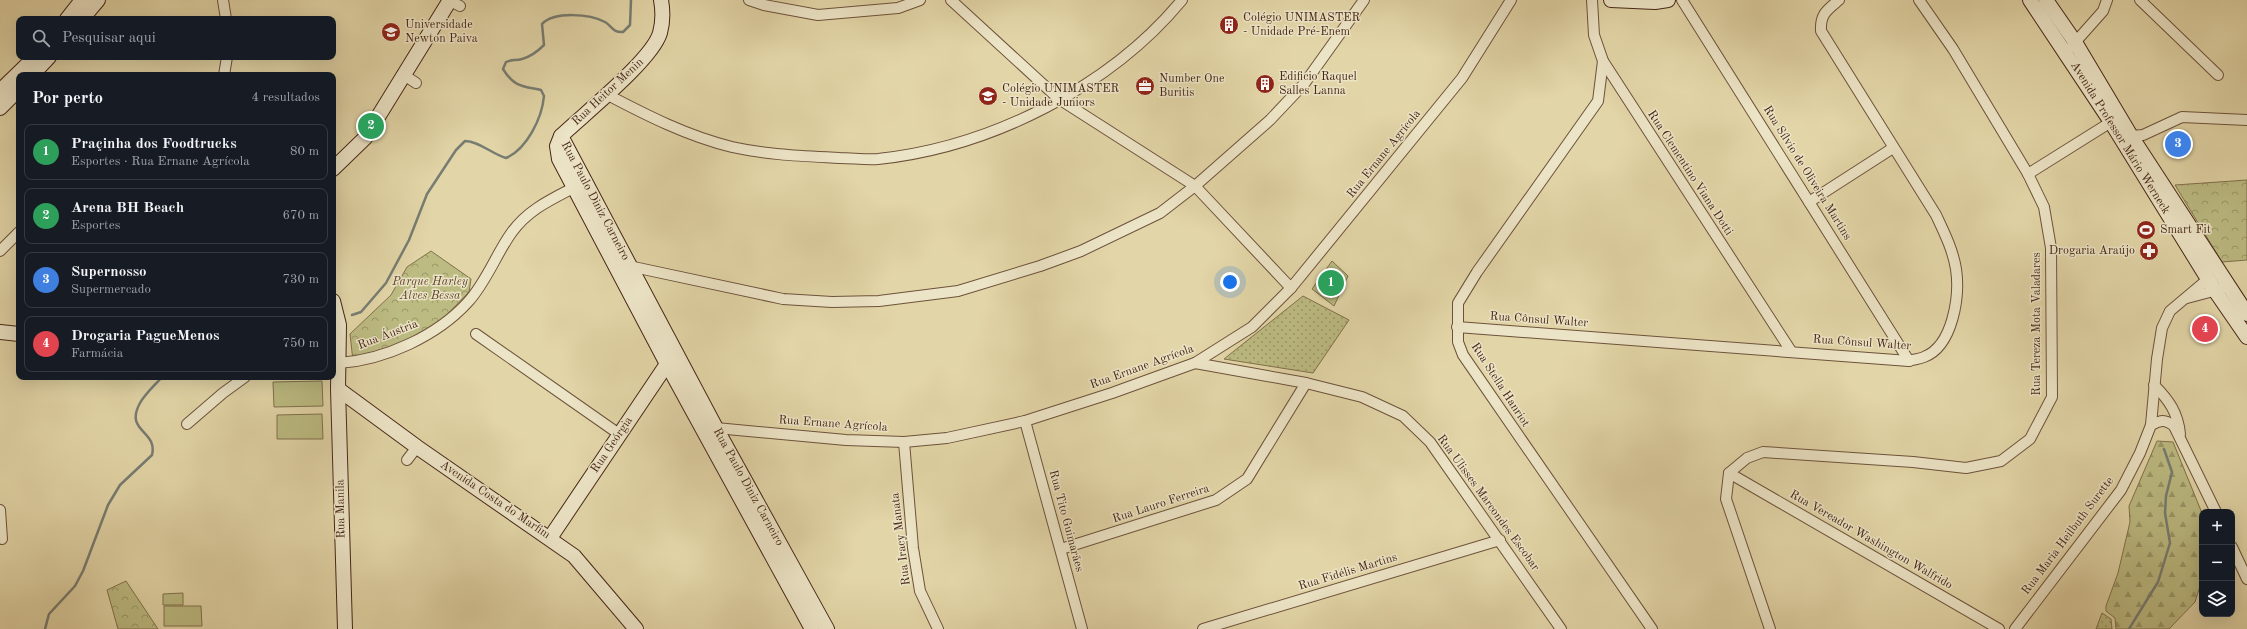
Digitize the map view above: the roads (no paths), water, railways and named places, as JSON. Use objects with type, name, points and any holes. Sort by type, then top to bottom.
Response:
[{"type":"street","points":[[69,16],[82,0]]},
{"type":"street","points":[[85,16],[98,0]]},
{"type":"street","points":[[223,0],[226,16]]},
{"type":"street","name":"Rua Heitor Menin","points":[[560,136],[646,57],[660,34],[663,15],[661,0]]},
{"type":"street","points":[[749,0],[764,5],[818,15],[898,8],[920,0]]},
{"type":"street","points":[[951,0],[1059,99],[1194,186],[1291,288]]},
{"type":"street","points":[[606,94],[659,122],[700,138],[732,147],[782,155],[877,159],[921,152],[994,131],[1036,113],[1108,70],[1147,37],[1182,0]]},
{"type":"street","points":[[629,266],[783,299],[832,302],[879,301],[958,291],[1040,266],[1081,251],[1160,213],[1194,186],[1270,120],[1304,84],[1364,0]]},
{"type":"street","name":"Rua Ernane Agrícola","points":[[716,428],[846,440],[904,442],[947,438],[1025,421],[1112,393],[1195,363],[1252,327],[1291,288],[1462,78],[1511,0]]},
{"type":"street","name":"Rua Clementino Viana Dotti","points":[[1592,0],[1594,36],[1603,62],[1791,351]]},
{"type":"street","points":[[1611,0],[1626,2],[1668,0]]},
{"type":"street","name":"Rua Sílvio de Oliveira Martins","points":[[1682,0],[1909,360]]},
{"type":"street","name":"Rua Cônsul Walter","points":[[1457,327],[1909,360],[1925,357],[1940,345],[1950,329],[1956,298],[1956,270],[1949,242],[1936,215],[1821,31],[1820,21],[1827,9],[1839,0]]},
{"type":"street","name":"Rua Tereza Mota Valadares","points":[[1729,473],[1747,458],[1763,452],[1913,462],[1966,468],[2001,460],[2030,439],[2052,396],[2052,256],[2044,207],[2028,174],[1953,49],[1920,0]]},
{"type":"street","name":"Avenida Professor Mário Werneck","points":[[2030,0],[2111,122],[2127,138],[2246,311]]},
{"type":"street","name":"Avenida Professor Mário Werneck","points":[[2046,0],[2075,42],[2127,138],[2208,279],[2247,336]]},
{"type":"street","points":[[2066,53],[2103,11],[2106,0]]},
{"type":"street","points":[[2140,0],[2218,75]]},
{"type":"street","points":[[336,166],[365,138],[404,75],[454,2]]},
{"type":"street","points":[[25,72],[33,60]]},
{"type":"street","points":[[35,72],[46,60]]},
{"type":"street","points":[[224,72],[226,60]]},
{"type":"street","name":"Rua Stella Hanriot","points":[[1603,62],[1598,102],[1458,302],[1458,342],[1463,355],[1652,629]]},
{"type":"street","points":[[404,75],[416,83]]},
{"type":"street","points":[[0,108],[13,90]]},
{"type":"street","points":[[2127,138],[2143,135],[2182,117],[2247,120]]},
{"type":"street","points":[[2028,174],[2111,122]]},
{"type":"street","name":"Rua Paulo Diniz Carneiro","points":[[560,136],[557,146],[558,159],[667,364],[812,629]]},
{"type":"street","name":"Rua Paulo Diniz Carneiro","points":[[560,136],[716,428],[827,629]]},
{"type":"street","points":[[1809,202],[1893,148]]},
{"type":"street","name":"Rua Áustria","points":[[339,363],[350,362],[378,355],[404,345],[428,334],[451,318],[469,301],[486,277],[512,232],[528,214],[543,203],[573,188]]},
{"type":"street","points":[[0,251],[16,235]]},
{"type":"street","name":"Rua Maria Heilbuth Surette","points":[[2015,629],[2122,490],[2151,425],[2154,386],[2162,328],[2170,311],[2208,279]]},
{"type":"street","points":[[2183,299],[2216,292],[2228,285]]},
{"type":"street","name":"Rua Manila","points":[[336,312],[338,319],[336,343],[339,363],[338,389],[345,629]]},
{"type":"street","points":[[0,332],[16,334]]},
{"type":"street","points":[[476,334],[619,434]]},
{"type":"street","name":"Rua Geórgia","points":[[550,538],[667,364],[678,355]]},
{"type":"street","name":"Rua Ulisses Marcondes Escobar","points":[[1195,363],[1306,382],[1362,397],[1403,416],[1430,442],[1561,629]]},
{"type":"street","points":[[187,424],[222,393],[241,380]]},
{"type":"street","name":"Rua Lauro Ferreira","points":[[1061,549],[1216,500],[1231,492],[1247,479],[1306,382]]},
{"type":"street","points":[[2154,386],[2169,399],[2179,421],[2181,438]]},
{"type":"street","name":"Avenida Costa do Marfim","points":[[338,389],[417,447],[574,556],[636,629]]},
{"type":"street","points":[[2151,425],[2160,420],[2167,421],[2174,426],[2215,509]]},
{"type":"street","name":"Rua Tito Guimarães","points":[[1025,421],[1082,629]]},
{"type":"street","name":"Rua Iracy Manata","points":[[904,442],[913,548],[920,591],[938,629]]},
{"type":"street","points":[[408,460],[417,447]]},
{"type":"street","points":[[1729,473],[1726,499],[1770,629]]},
{"type":"street","name":"Rua Vereador Washington Walfrido","points":[[1729,473],[2000,629]]},
{"type":"street","points":[[0,510],[2,539]]},
{"type":"street","name":"Rua Fidélis Martins","points":[[1203,629],[1500,540]]},
{"type":"street","points":[[2235,553],[2247,579]]},
{"type":"waterway","points":[[352,315],[361,312],[386,283],[409,240],[427,194],[456,150],[465,141],[480,145],[506,158],[521,148],[532,132],[537,123],[543,105],[544,96],[541,90],[519,85],[511,79],[503,69],[506,62],[525,58],[534,54],[542,47],[544,45],[542,24],[555,17],[573,15],[591,17],[605,22],[617,31],[623,32],[630,25],[631,0]]},
{"type":"waterway","points":[[45,629],[49,614],[75,586],[83,571],[108,505],[120,485],[152,455],[153,447],[147,435],[138,426],[136,413],[142,400],[159,380]]},
{"type":"waterway","points":[[2129,629],[2158,582],[2170,543],[2165,513],[2166,496],[2172,472],[2164,449]]},
{"type":"place","name":"Colégio UNIMASTER - Unidade Pré-Enem","points":[[1229,25]]},
{"type":"place","name":"Universidade Newton Paiva","points":[[391,32]]},
{"type":"place","name":"Edificio Raquel Salles Lanna","points":[[1265,84]]},
{"type":"place","name":"Number One Buritis","points":[[1145,86]]},
{"type":"place","name":"Colégio UNIMASTER - Unidade Juniors","points":[[988,96]]},
{"type":"place","name":"Arena BH Beach","points":[[371,126]]},
{"type":"place","name":"Supernosso","points":[[2178,144]]},
{"type":"place","name":"Smart Fit","points":[[2146,230]]},
{"type":"place","name":"Drogaria Araújo","points":[[2149,251]]},
{"type":"place","name":"Praçinha dos Foodtrucks","points":[[1331,283]]},
{"type":"place","name":"Drogaria PagueMenos","points":[[2205,329]]},
{"type":"park label","name":"Parque Harley Alves Bessa","points":[[430,289]]}]
